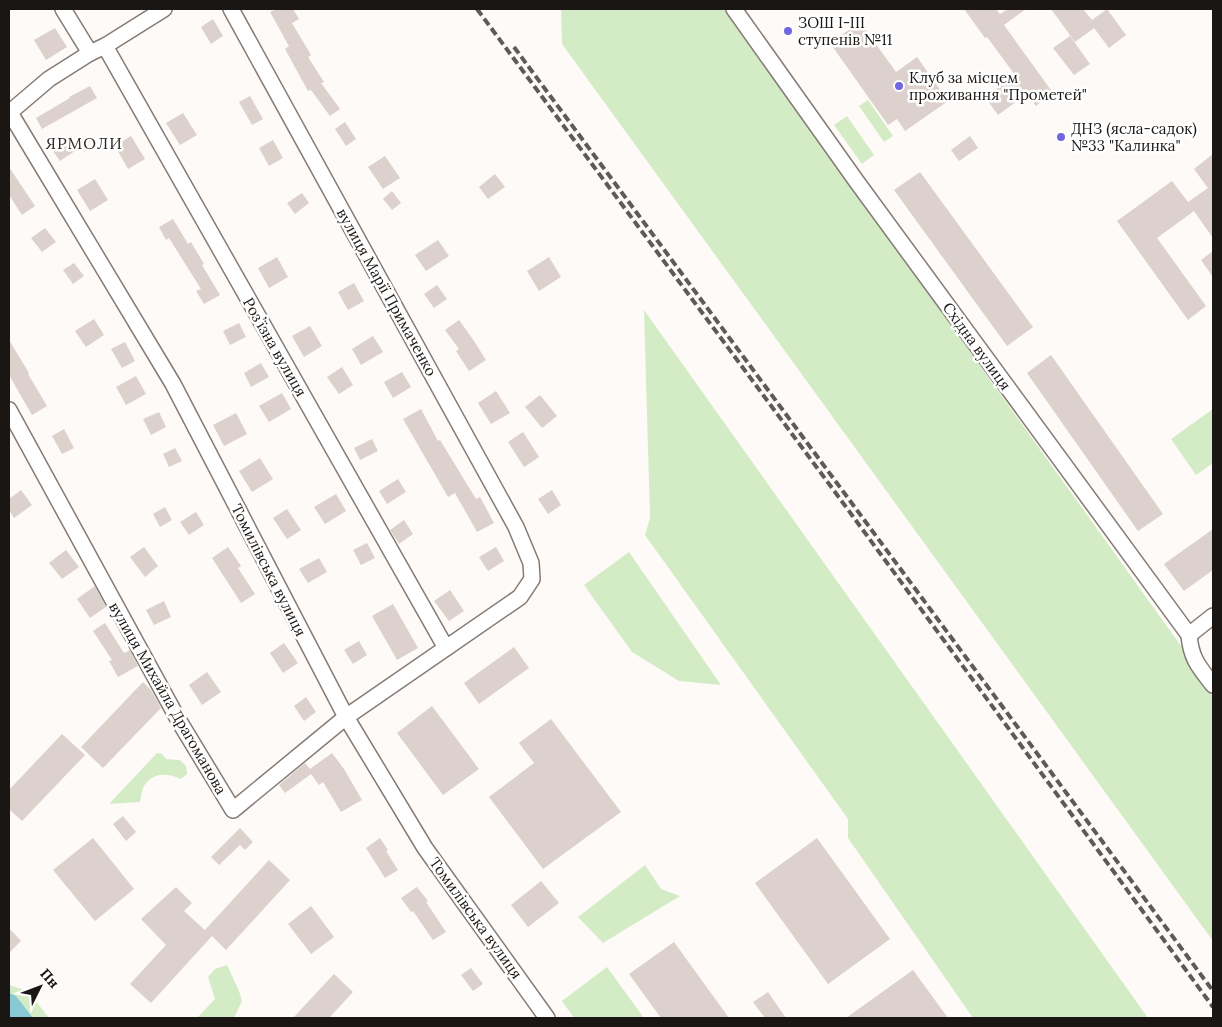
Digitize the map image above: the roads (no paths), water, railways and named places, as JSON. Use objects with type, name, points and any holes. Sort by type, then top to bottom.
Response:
[{"type":"street","points":[[63,9],[90,53]]},
{"type":"street","points":[[9,112],[49,79],[164,9]]},
{"type":"street","name":"вулиця Марії Примаченко","points":[[231,9],[516,527],[531,563],[532,579]]},
{"type":"street","name":"Східна вулиця","points":[[734,9],[1189,635],[1190,648],[1196,664],[1213,685]]},
{"type":"street","name":"Розʼїзна вулиця","points":[[105,46],[446,648]]},
{"type":"street","name":"Томилівська вулиця","points":[[9,112],[172,384],[346,717],[425,848],[547,1018]]},
{"type":"street","name":"вулиця Михайла Драгоманова","points":[[9,410],[178,721],[233,810],[346,717],[520,597],[532,579]]},
{"type":"street","points":[[1189,635],[1213,616]]},
{"type":"water","points":[[9,993],[16,996],[33,1018],[9,1018]]},
{"type":"railway","points":[[477,9],[1213,1007]]},
{"type":"railway","points":[[514,47],[1213,991]]},
{"type":"place","name":"ЗОШ І-ІІІ ступенів №11","points":[[788,31]]},
{"type":"place","name":"Клуб за місцем проживання \"Прометей\"","points":[[899,86]]},
{"type":"place","name":"ДНЗ (ясла-садок) №33 \"Калинка\"","points":[[1061,137]]},
{"type":"district","name":"ЯРМОЛИ","points":[[84,143]]}]
